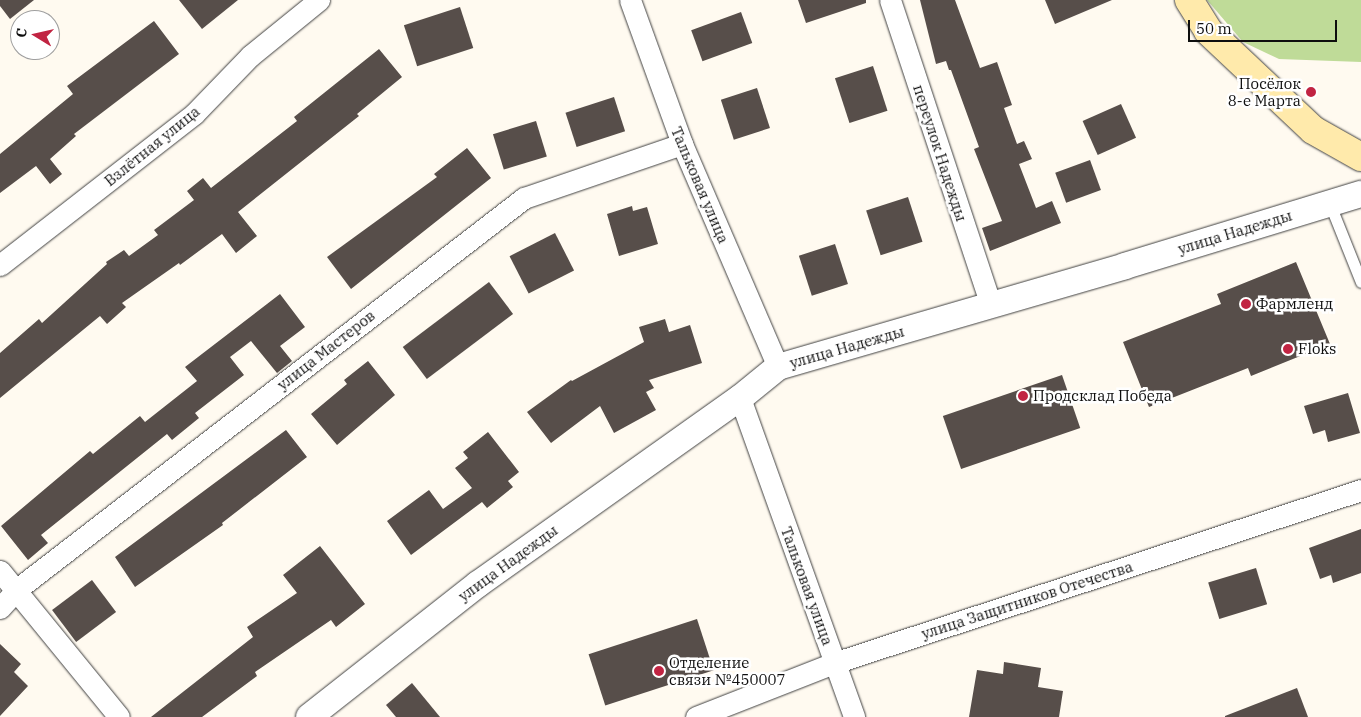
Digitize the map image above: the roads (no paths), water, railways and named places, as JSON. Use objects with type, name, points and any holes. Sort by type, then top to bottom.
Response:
[{"type":"main road","points":[[1188,0],[1208,31],[1313,130],[1361,156]]},
{"type":"street","name":"Взлётная улица","points":[[0,265],[194,114],[250,56],[319,0]]},
{"type":"street","name":"Тальковая улица","points":[[630,0],[682,144],[778,367]]},
{"type":"street","name":"переулок Надежды","points":[[890,0],[991,305]]},
{"type":"street","name":"улица Мастеров","points":[[0,608],[16,590],[524,198],[682,144]]},
{"type":"street","name":"улица Надежды","points":[[309,717],[478,584],[740,398],[778,367],[1125,266],[1329,202],[1361,194]]},
{"type":"street","name":"Тальковая улица","points":[[740,398],[854,717]]},
{"type":"street","name":"улица Защитников Отечества","points":[[696,717],[834,662],[1361,490]]},
{"type":"street","points":[[0,571],[119,717]]},
{"type":"lane","points":[[1329,202],[1361,282]]},
{"type":"place","name":"Посёлок 8-е Марта","points":[[1311,92]]},
{"type":"place","name":"Фармленд","points":[[1246,304]]},
{"type":"place","name":"Floks","points":[[1288,349]]},
{"type":"place","name":"Продсклад Победа","points":[[1023,396]]},
{"type":"place","name":"Отделение связи №450007","points":[[659,671]]}]
